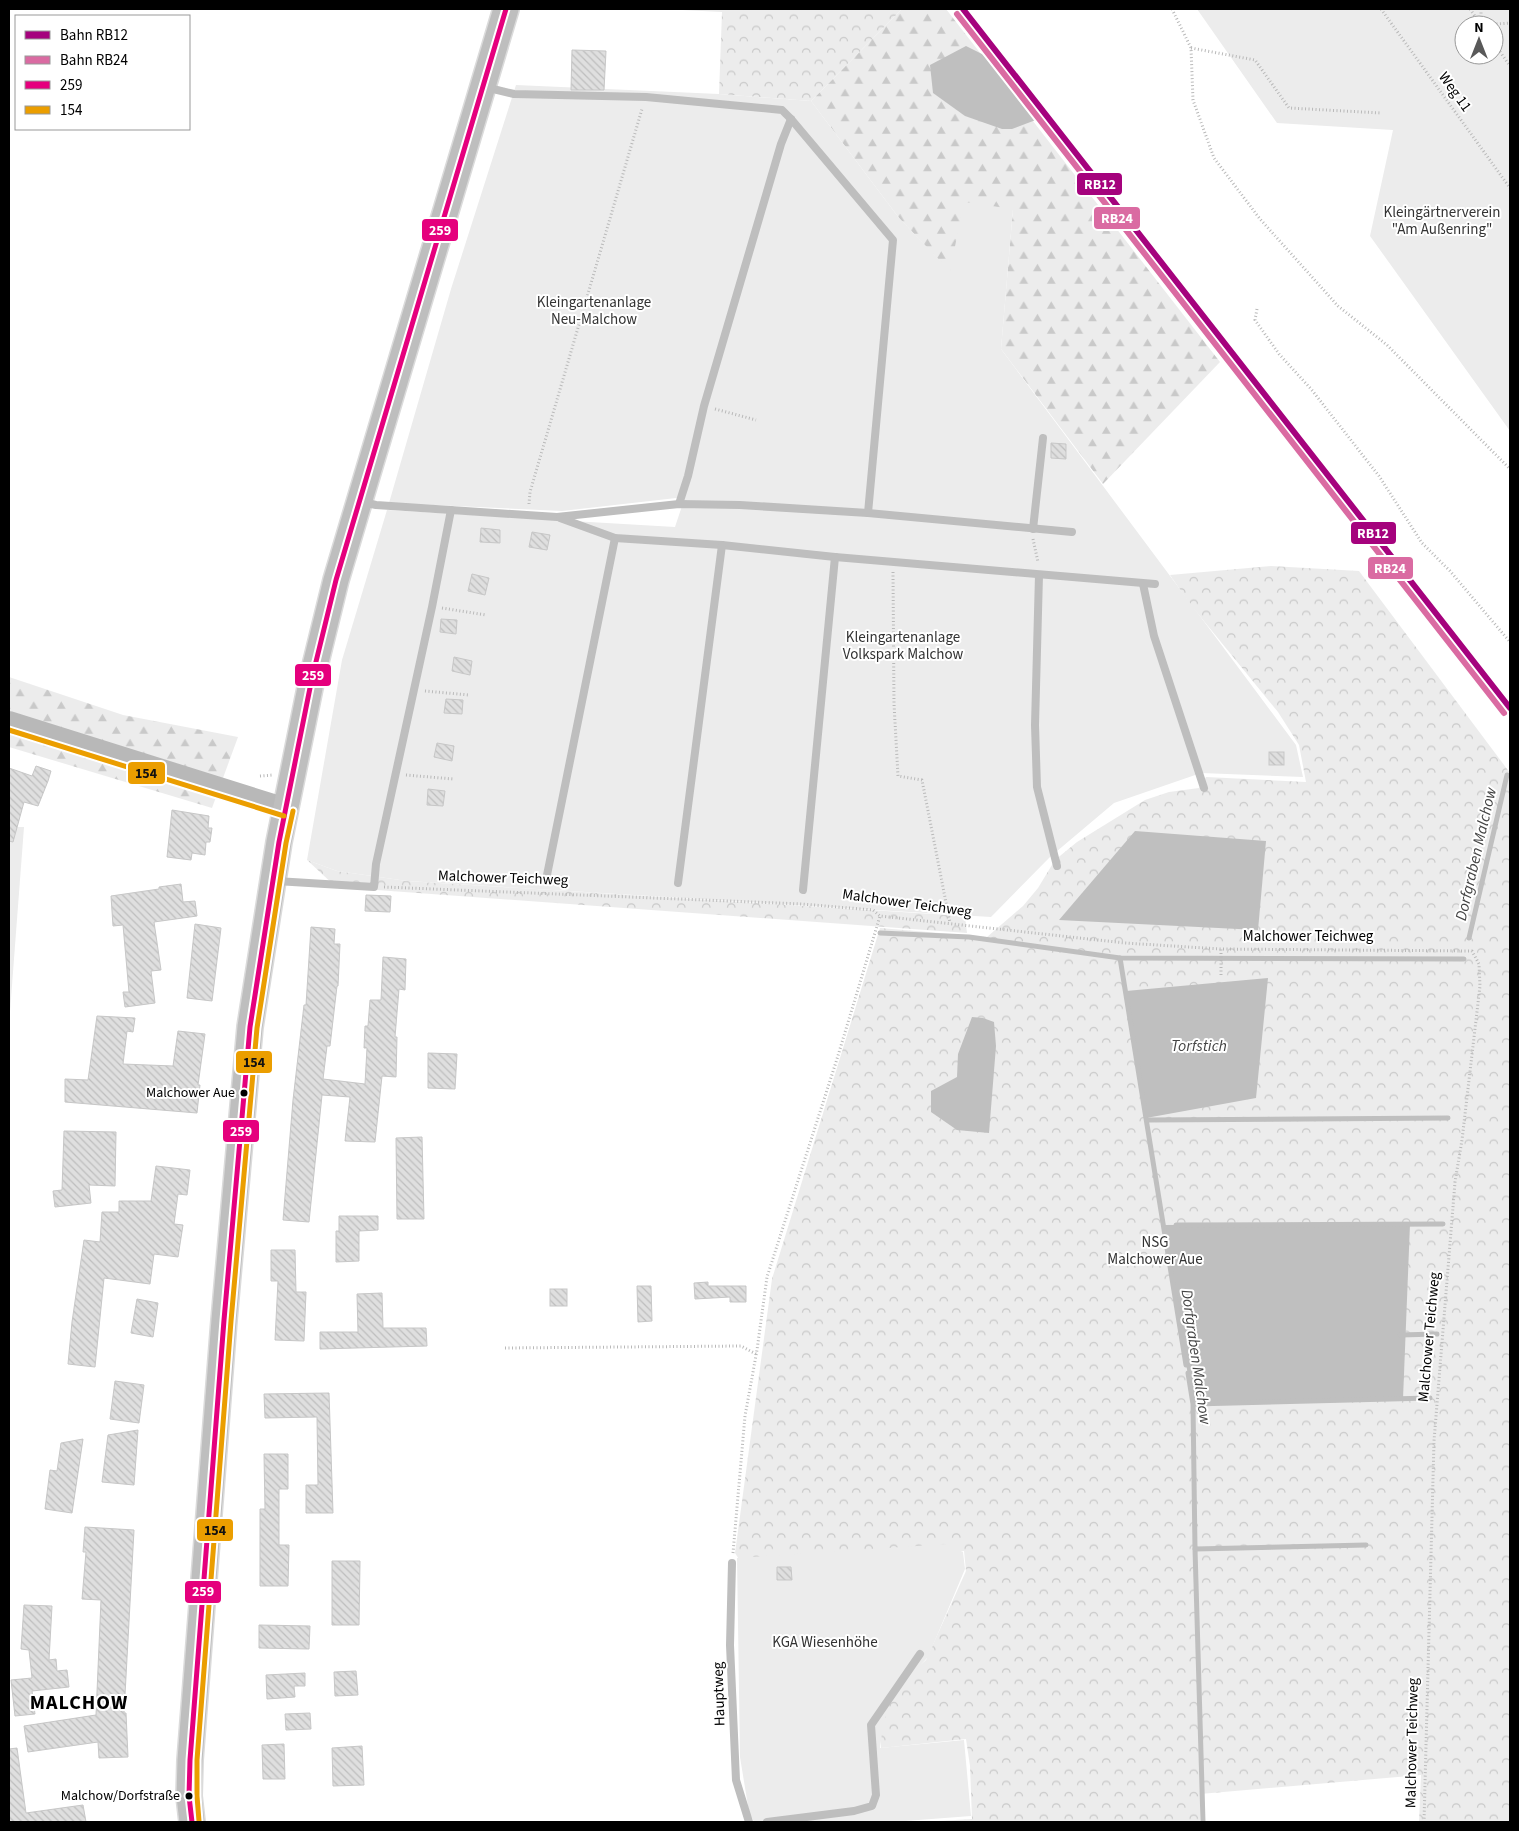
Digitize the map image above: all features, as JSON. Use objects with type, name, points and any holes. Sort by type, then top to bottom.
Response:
[{"type":"main road","points":[[192,1822],[189,1796],[190,1760],[236,1181],[253,1002],[279,842],[312,678],[336,580],[506,9]]},
{"type":"main road","points":[[9,722],[286,809]]},
{"type":"lane","points":[[483,86],[514,94],[646,96],[782,110],[791,119],[893,240],[868,513]]},
{"type":"lane","points":[[679,504],[688,476],[704,406],[781,144],[791,119]]},
{"type":"lane","points":[[1033,529],[1042,438]]},
{"type":"lane","points":[[359,502],[376,505],[557,517],[679,504],[740,505],[868,513],[1072,532]]},
{"type":"lane","points":[[273,880],[374,887],[376,864],[432,607],[451,510]]},
{"type":"lane","points":[[557,517],[615,538],[722,545],[1039,576],[1155,584]]},
{"type":"lane","points":[[547,875],[615,538]]},
{"type":"lane","points":[[678,883],[722,545]]},
{"type":"lane","points":[[804,890],[835,557]]},
{"type":"lane","points":[[1039,576],[1036,725],[1037,787],[1057,866]]},
{"type":"lane","points":[[1143,584],[1154,636],[1204,788]]},
{"type":"lane","name":"Hauptweg","points":[[732,1563],[730,1645],[736,1780],[749,1822]]},
{"type":"lane","points":[[767,1822],[854,1811],[872,1806],[876,1796],[871,1724],[920,1654]]},
{"type":"path","points":[[1172,9],[1191,48],[1193,100],[1214,158],[1260,219],[1338,306],[1387,344],[1510,469]]},
{"type":"path","name":"Weg 11","points":[[1381,9],[1510,188]]},
{"type":"path","points":[[1191,48],[1254,60],[1289,108],[1381,113]]},
{"type":"path","points":[[528,515],[530,492],[646,96]]},
{"type":"path","points":[[1257,309],[1255,320],[1280,354],[1379,476],[1422,543],[1450,571],[1510,642]]},
{"type":"path","points":[[704,406],[756,420]]},
{"type":"path","points":[[1033,529],[1033,542],[1037,554],[1039,576]]},
{"type":"path","points":[[893,562],[894,704],[898,776],[922,780],[950,923]]},
{"type":"path","points":[[432,607],[486,615]]},
{"type":"path","points":[[414,690],[469,695]]},
{"type":"path","points":[[396,774],[452,779]]},
{"type":"path","name":"Malchower Teichweg","points":[[374,887],[802,904],[873,910],[880,916],[1125,942],[1221,949],[1472,951],[1479,964],[1480,986],[1462,1140],[1455,1182],[1434,1441],[1424,1822]]},
{"type":"path","points":[[732,1563],[745,1416],[757,1352],[767,1277],[837,1059],[880,916]]},
{"type":"path","points":[[1221,949],[1221,975]]},
{"type":"path","points":[[505,1348],[741,1346],[757,1352]]},
{"type":"green space","points":[[662,9],[902,9],[811,101],[719,94],[722,12]]},
{"type":"green space","points":[[902,9],[946,9],[1220,362],[1103,484],[1001,349],[1013,209],[950,272],[899,218],[811,101]]},
{"type":"green space","name":"Kleingärtnerverein \"Am Außenring\"","points":[[1197,9],[1510,9],[1510,431],[1370,236],[1393,130],[1277,123]]},
{"type":"green space","name":"Kleingartenanlage Volkspark Malchow","points":[[516,85],[719,94],[811,101],[899,218],[950,271],[964,202],[1013,209],[1001,349],[1296,745],[1303,777],[1201,773],[1114,803],[1050,857],[991,917],[407,881],[337,871],[307,860],[342,660],[387,510],[675,527],[685,497],[562,511],[389,503],[451,289]]},
{"type":"green space","name":"NSG Malchower Aue","points":[[1271,566],[1359,571],[1510,773],[1510,1822],[1419,1822],[1421,1775],[1200,1794],[1200,1822],[921,1822],[972,1819],[970,1766],[966,1739],[881,1748],[881,1726],[886,1709],[911,1673],[926,1660],[966,1571],[964,1551],[740,1561],[735,1553],[772,1279],[880,928],[987,937],[1023,906],[1038,888],[1055,860],[1077,842],[1145,800],[1169,792],[1199,788],[1206,777],[1306,782],[1299,745],[1278,712],[1190,604],[1170,575]]},
{"type":"green space","points":[[9,677],[123,715],[238,737],[212,808],[9,747]]},
{"type":"green space","points":[[9,827],[24,827],[9,1025]]},
{"type":"green space","points":[[307,860],[337,871],[407,881],[965,916],[967,933],[336,887]]},
{"type":"green space","name":"KGA Wiesenhöhe","points":[[947,1544],[963,1552],[965,1569],[928,1657],[899,1689],[889,1705],[883,1726],[880,1748],[964,1740],[971,1816],[892,1822],[754,1822],[749,1812],[740,1757],[737,1558]]},
{"type":"water","points":[[966,46],[998,62],[1041,118],[1012,129],[1002,129],[965,116],[933,93],[930,65]]},
{"type":"water","points":[[1135,831],[1266,841],[1258,930],[1059,920]]},
{"type":"water","name":"Torfstich","points":[[1268,978],[1256,1098],[1146,1118],[1126,991]]},
{"type":"water","points":[[972,1017],[994,1022],[996,1046],[989,1133],[957,1130],[931,1112],[931,1091],[957,1077],[958,1054]]},
{"type":"water","points":[[1410,1224],[1403,1399],[1193,1404],[1162,1225]]},
{"type":"building","points":[[572,50],[606,51],[604,90],[571,90]]},
{"type":"building","points":[[1051,443],[1066,444],[1066,459],[1051,458]]},
{"type":"building","points":[[481,528],[500,530],[500,543],[480,542]]},
{"type":"building","points":[[532,532],[550,535],[547,550],[529,547]]},
{"type":"building","points":[[472,574],[489,578],[485,595],[468,591]]},
{"type":"building","points":[[441,619],[457,620],[456,634],[440,632]]},
{"type":"building","points":[[454,657],[472,661],[470,675],[452,671]]},
{"type":"building","points":[[446,699],[463,700],[462,714],[444,713]]},
{"type":"building","points":[[437,743],[454,746],[452,761],[434,757]]},
{"type":"building","points":[[1269,752],[1284,752],[1284,765],[1269,765]]},
{"type":"building","points":[[36,766],[51,771],[48,781],[38,806],[24,802],[13,842],[9,841],[9,768],[32,776]]},
{"type":"building","points":[[428,789],[445,791],[443,806],[427,805]]},
{"type":"building","points":[[172,810],[209,816],[208,828],[212,828],[210,842],[206,842],[205,855],[192,853],[191,860],[167,857]]},
{"type":"building","points":[[181,884],[183,902],[195,901],[197,916],[154,922],[161,970],[151,971],[155,1003],[125,1007],[123,992],[129,992],[123,925],[113,926],[111,896]]},
{"type":"building","points":[[366,895],[391,896],[390,912],[365,911]]},
{"type":"building","points":[[195,924],[221,928],[212,1001],[187,998]]},
{"type":"building","points":[[311,927],[335,929],[334,944],[340,944],[338,986],[330,1046],[327,1046],[323,1079],[365,1084],[367,1048],[364,1048],[365,1026],[368,1026],[370,1000],[381,1000],[383,957],[406,959],[405,990],[399,989],[395,1037],[397,1037],[396,1077],[382,1076],[375,1142],[345,1141],[350,1097],[322,1095],[309,1222],[283,1220],[293,1100],[304,1005],[306,1005]]},
{"type":"building","points":[[97,1016],[135,1018],[133,1032],[127,1031],[123,1064],[173,1066],[178,1031],[205,1034],[198,1085],[200,1085],[197,1113],[65,1102],[65,1079],[88,1080]]},
{"type":"building","points":[[428,1053],[457,1054],[455,1089],[428,1088]]},
{"type":"building","points":[[64,1131],[116,1132],[115,1186],[89,1185],[91,1203],[55,1207],[53,1191],[62,1190]]},
{"type":"building","points":[[422,1137],[424,1219],[397,1219],[396,1138]]},
{"type":"building","points":[[156,1166],[190,1170],[187,1195],[178,1194],[174,1224],[183,1225],[178,1257],[154,1254],[150,1284],[104,1278],[95,1367],[68,1364],[84,1240],[100,1242],[102,1212],[119,1212],[119,1201],[151,1201]]},
{"type":"building","points":[[339,1216],[378,1216],[378,1230],[359,1231],[359,1261],[336,1262],[336,1231],[339,1231]]},
{"type":"building","points":[[271,1250],[295,1250],[296,1292],[306,1292],[304,1341],[275,1340],[278,1281],[271,1281]]},
{"type":"building","points":[[708,1282],[708,1286],[746,1286],[746,1302],[730,1302],[730,1297],[695,1299],[694,1283]]},
{"type":"building","points":[[637,1286],[651,1286],[652,1321],[638,1322]]},
{"type":"building","points":[[550,1289],[567,1289],[567,1306],[550,1306]]},
{"type":"building","points":[[382,1293],[383,1328],[426,1328],[427,1346],[320,1349],[320,1332],[358,1332],[357,1294]]},
{"type":"building","points":[[137,1299],[158,1303],[153,1337],[131,1333]]},
{"type":"building","points":[[115,1381],[144,1385],[139,1423],[110,1419]]},
{"type":"building","points":[[329,1393],[333,1513],[306,1513],[306,1485],[318,1485],[317,1417],[265,1418],[264,1394]]},
{"type":"building","points":[[138,1430],[134,1485],[102,1482],[108,1435]]},
{"type":"building","points":[[83,1439],[72,1513],[45,1509],[50,1470],[57,1471],[61,1443]]},
{"type":"building","points":[[264,1454],[288,1454],[288,1489],[279,1489],[279,1545],[289,1545],[288,1586],[260,1586],[260,1509],[265,1509]]},
{"type":"building","points":[[85,1527],[134,1530],[124,1713],[126,1713],[128,1757],[99,1758],[98,1742],[28,1752],[24,1726],[96,1715],[101,1600],[82,1599],[86,1552],[83,1552]]},
{"type":"building","points":[[332,1561],[360,1561],[359,1625],[332,1625]]},
{"type":"building","points":[[777,1567],[791,1567],[792,1580],[777,1580]]},
{"type":"building","points":[[24,1605],[52,1606],[49,1660],[56,1659],[57,1671],[67,1670],[69,1687],[32,1691],[35,1714],[15,1716],[11,1680],[32,1678],[29,1650],[21,1649]]},
{"type":"building","points":[[259,1625],[310,1626],[309,1649],[259,1648]]},
{"type":"building","points":[[356,1671],[358,1695],[335,1696],[334,1672]]},
{"type":"building","points":[[305,1673],[305,1686],[294,1686],[295,1697],[267,1699],[266,1675]]},
{"type":"building","points":[[310,1713],[311,1729],[286,1730],[285,1714]]},
{"type":"building","points":[[284,1744],[285,1779],[263,1779],[262,1745]]},
{"type":"building","points":[[362,1746],[364,1785],[333,1786],[332,1748]]},
{"type":"building","points":[[17,1748],[26,1813],[83,1805],[86,1822],[9,1822],[9,1749]]},
{"type":"waterway","name":"Dorfgraben Malchow","points":[[1469,938],[1507,775]]},
{"type":"waterway","points":[[880,933],[969,937],[1120,958],[1464,959]]},
{"type":"waterway","name":"Dorfgraben Malchow","points":[[1120,958],[1186,1365]]},
{"type":"waterway","points":[[1147,1120],[1448,1118]]},
{"type":"waterway","points":[[1176,1225],[1443,1224]]},
{"type":"waterway","points":[[1400,1335],[1437,1334]]},
{"type":"waterway","name":"Dorfgraben Malchow","points":[[1188,1373],[1193,1404],[1203,1822]]},
{"type":"waterway","points":[[1194,1404],[1430,1398]]},
{"type":"waterway","points":[[1195,1549],[1366,1545]]},
{"type":"rail line","name":"RB12","points":[[963,9],[1510,708]]},
{"type":"rail line","name":"RB24","points":[[957,14],[1504,713]]},
{"type":"transit line","name":"259","points":[[192,1822],[189,1796],[190,1760],[224,1320],[250,1027],[279,842],[312,678],[336,580],[506,9]]},
{"type":"transit line","name":"154","points":[[9,730],[284,816]]},
{"type":"transit line","name":"154","points":[[199,1821],[197,1760],[231,1321],[257,1028],[286,843],[293,811]]},
{"type":"place","name":"Malchower Aue","points":[[244,1093]]},
{"type":"place","name":"Malchow/Dorfstraße","points":[[189,1796]]},
{"type":"district","name":"MALCHOW","points":[[79,1703]]},
{"type":"park label","name":"Kleingartenanlage Neu-Malchow","points":[[594,310]]}]
